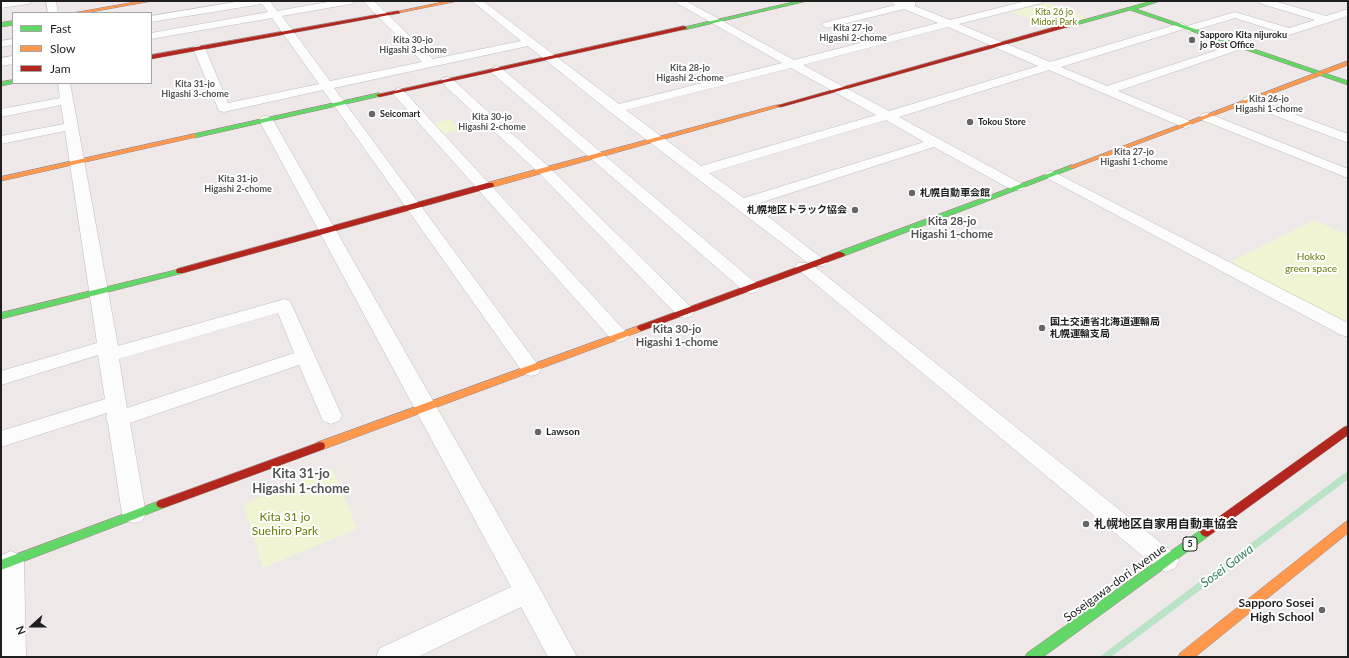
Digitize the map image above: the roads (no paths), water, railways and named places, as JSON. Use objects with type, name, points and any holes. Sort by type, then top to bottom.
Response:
[{"type":"main road","points":[[82,12],[150,1]]},
{"type":"main road","points":[[152,57],[456,1]]},
{"type":"main road","points":[[1,179],[805,1]]},
{"type":"main road","points":[[1,316],[132,284],[1158,1]]},
{"type":"main road","points":[[1113,3],[1348,83]]},
{"type":"main road","points":[[1,25],[12,23]]},
{"type":"main road","points":[[6,564],[134,514],[751,288],[1348,63]]},
{"type":"main road","points":[[1,84],[12,82]]},
{"type":"main road","name":"Soseigawa-dori Avenue","points":[[1032,657],[1348,430]]},
{"type":"main road","points":[[1185,657],[1348,526]]},
{"type":"street","points":[[1,5],[28,1]]},
{"type":"street","points":[[51,1],[53,12]]},
{"type":"street","points":[[152,19],[260,1]]},
{"type":"street","points":[[265,1],[415,206],[531,369]]},
{"type":"street","points":[[152,36],[351,1]]},
{"type":"street","points":[[368,1],[431,64]]},
{"type":"street","points":[[477,1],[615,109],[658,139],[742,204],[811,265],[1166,561]]},
{"type":"street","points":[[678,1],[1017,188]]},
{"type":"street","points":[[827,25],[900,3],[925,1]]},
{"type":"street","points":[[615,109],[1038,1]]},
{"type":"street","points":[[1263,1],[1324,19]]},
{"type":"street","points":[[900,3],[1186,124]]},
{"type":"street","points":[[699,171],[1049,66],[1185,27],[1235,15],[1289,32],[1324,19],[1346,6]]},
{"type":"street","points":[[1,44],[12,42]]},
{"type":"street","points":[[198,48],[224,108],[530,42]]},
{"type":"street","points":[[1106,91],[1240,46]]},
{"type":"street","points":[[1,62],[12,60]]},
{"type":"street","points":[[496,70],[751,288]]},
{"type":"street","points":[[447,81],[545,171],[685,312]]},
{"type":"street","points":[[1,113],[66,91],[134,514]]},
{"type":"street","points":[[398,92],[619,336]]},
{"type":"street","points":[[1249,101],[1348,139]]},
{"type":"street","points":[[1207,117],[1348,174]]},
{"type":"street","points":[[266,120],[329,230],[563,657]]},
{"type":"street","points":[[1,140],[72,126]]},
{"type":"street","points":[[742,204],[934,143]]},
{"type":"street","points":[[1052,175],[1348,331]]},
{"type":"street","points":[[1,378],[284,305],[331,416]]},
{"type":"street","points":[[1,439],[117,411],[305,356]]},
{"type":"street","points":[[6,564],[12,657]]},
{"type":"street","points":[[390,657],[528,591]]},
{"type":"waterway","name":"Sosei Gawa","points":[[1105,657],[1348,475]]},
{"type":"place","name":"Sapporo Kita nijuroku jo Post Office","points":[[1192,40]]},
{"type":"place","name":"Seicomart","points":[[372,114]]},
{"type":"place","name":"Tokou Store","points":[[970,122]]},
{"type":"place","name":"札幌自動車会館","points":[[912,193]]},
{"type":"place","name":"札幌地区トラック協会","points":[[855,210]]},
{"type":"place","name":"国土交通省北海道運輸局 札幌運輸支局","points":[[1042,328]]},
{"type":"place","name":"Lawson","points":[[538,432]]},
{"type":"place","name":"札幌地区自家用自動車協会","points":[[1086,524]]},
{"type":"place","name":"Sapporo Sosei High School","points":[[1322,610]]},
{"type":"district","name":"Kita 27-jo Higashi 2-chome","points":[[853,34]]},
{"type":"district","name":"Kita 30-jo Higashi 3-chome","points":[[413,46]]},
{"type":"district","name":"Kita 28-jo Higashi 2-chome","points":[[690,74]]},
{"type":"district","name":"Kita 31-jo Higashi 3-chome","points":[[195,90]]},
{"type":"district","name":"Kita 26-jo Higashi 1-chome","points":[[1269,104]]},
{"type":"district","name":"Kita 30-jo Higashi 2-chome","points":[[492,122]]},
{"type":"district","name":"Kita 27-jo Higashi 1-chome","points":[[1134,158]]},
{"type":"district","name":"Kita 31-jo Higashi 2-chome","points":[[238,184]]},
{"type":"district","name":"Kita 28-jo Higashi 1-chome","points":[[952,227]]},
{"type":"district","name":"Kita 30-jo Higashi 1-chome","points":[[677,335]]},
{"type":"district","name":"Kita 31-jo Higashi 1-chome","points":[[301,482]]},
{"type":"park label","name":"Kita 26 jo Midori Park","points":[[1054,18]]},
{"type":"park label","name":"Hokko green space","points":[[1311,262]]},
{"type":"park label","name":"Kita 31 jo Suehiro Park","points":[[285,524]]}]
